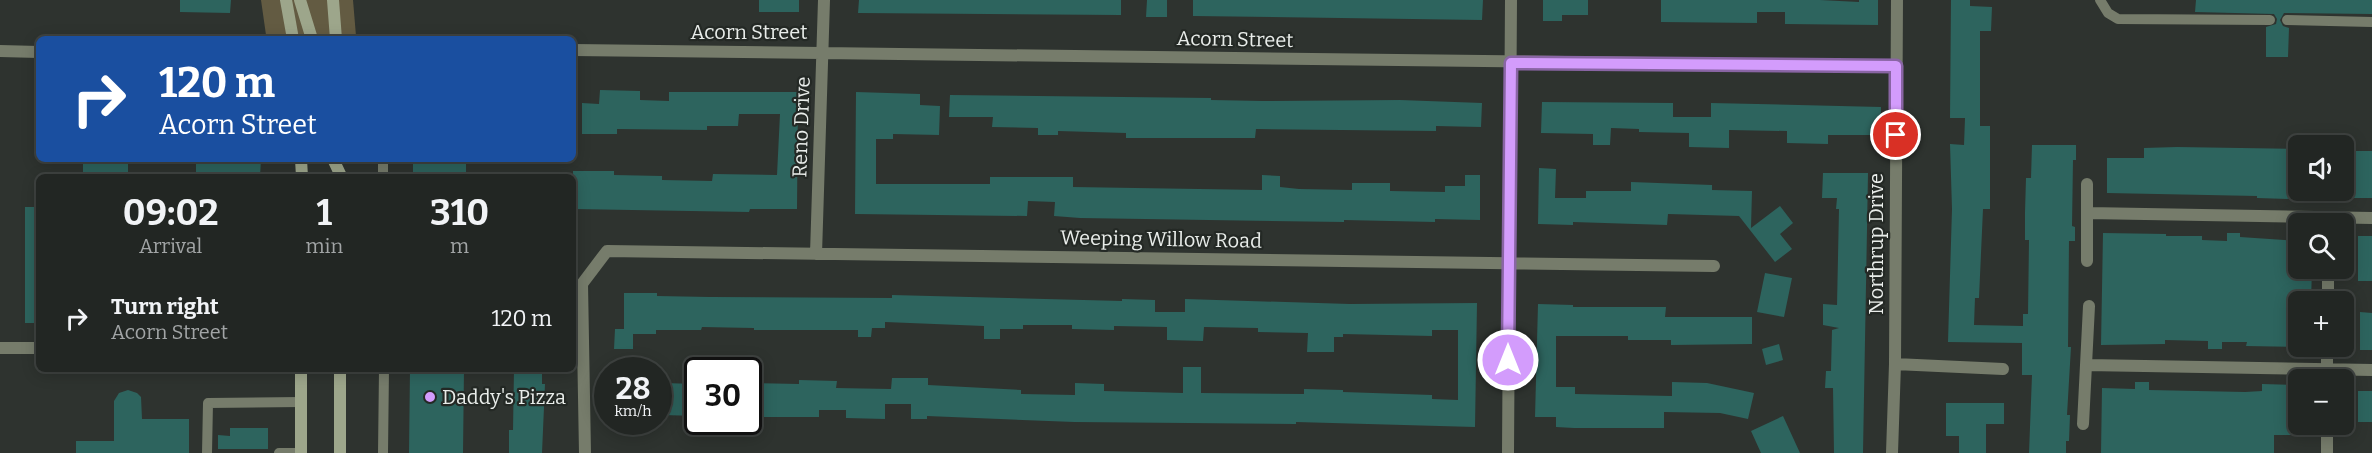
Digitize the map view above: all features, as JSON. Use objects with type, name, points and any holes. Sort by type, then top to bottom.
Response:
[{"type":"main road","points":[[286,0],[292,36]]},
{"type":"main road","points":[[300,0],[311,36]]},
{"type":"main road","points":[[333,0],[336,36]]},
{"type":"main road","points":[[301,372],[301,453]]},
{"type":"main road","points":[[340,372],[340,453]]},
{"type":"street","name":"Reno Drive","points":[[816,254],[824,0]]},
{"type":"street","points":[[1508,453],[1511,0]]},
{"type":"street","name":"Northrup Drive","points":[[1892,453],[1895,364],[1897,0]]},
{"type":"street","name":"Acorn Street","points":[[576,50],[1896,66]]},
{"type":"street","points":[[0,51],[36,51]]},
{"type":"street","points":[[2087,184],[2087,261]]},
{"type":"street","points":[[2088,213],[2288,219]]},
{"type":"street","points":[[2354,219],[2372,218]]},
{"type":"street","name":"Weeping Willow Road","points":[[585,453],[582,284],[607,251],[1714,266]]},
{"type":"street","points":[[2083,424],[2089,306]]},
{"type":"street","points":[[0,348],[36,348]]},
{"type":"street","points":[[1895,364],[2003,369]]},
{"type":"street","points":[[2087,365],[2288,373]]},
{"type":"street","points":[[2354,372],[2372,370]]},
{"type":"street","points":[[2327,435],[2327,453]]},
{"type":"lane","points":[[2100,0],[2108,13],[2118,19],[2270,20]]},
{"type":"lane","points":[[2288,20],[2372,22]]},
{"type":"lane","points":[[383,453],[384,372]]},
{"type":"lane","points":[[207,453],[208,404],[301,402]]},
{"type":"lane","points":[[279,453],[301,453]]},
{"type":"shaded area","points":[[261,0],[353,0],[356,36],[266,35]]},
{"type":"building","points":[[180,0],[231,0],[230,13],[180,12]]},
{"type":"building","points":[[759,0],[799,0],[799,12],[759,12]]},
{"type":"building","points":[[859,0],[1121,0],[1121,15],[858,13]]},
{"type":"building","points":[[1147,0],[1167,0],[1167,17],[1146,17]]},
{"type":"building","points":[[1193,0],[1483,0],[1482,20],[1193,16]]},
{"type":"building","points":[[1543,0],[1588,0],[1588,15],[1562,15],[1562,21],[1543,21]]},
{"type":"building","points":[[1661,0],[1859,2],[1859,0],[1878,0],[1878,25],[1785,24],[1785,12],[1757,12],[1757,23],[1661,22]]},
{"type":"building","points":[[1951,0],[1970,0],[1970,6],[1992,7],[1991,31],[1980,31],[1980,126],[1990,126],[1990,209],[1983,209],[1979,298],[1975,298],[1974,325],[2023,326],[2023,314],[2028,314],[2029,240],[2025,240],[2025,212],[2026,178],[2031,178],[2032,145],[2076,145],[2076,160],[2073,160],[2072,226],[2075,227],[2075,241],[2069,241],[2068,347],[2071,347],[2067,415],[2070,415],[2069,441],[2066,441],[2066,453],[2029,453],[2032,375],[2022,375],[2022,343],[1948,342],[1952,209],[1950,144],[1964,145],[1965,118],[1950,118]]},
{"type":"building","points":[[2196,0],[2372,0],[2372,14],[2284,13],[2280,20],[2283,26],[2289,28],[2288,57],[2266,57],[2266,27],[2276,24],[2277,19],[2274,14],[2195,12]]},
{"type":"building","points":[[600,90],[640,91],[640,100],[669,101],[669,92],[798,92],[797,209],[750,209],[749,212],[576,209],[576,174],[573,174],[573,171],[614,171],[614,175],[662,176],[662,180],[712,181],[713,174],[777,175],[780,114],[739,114],[738,126],[707,126],[707,130],[617,129],[617,134],[582,134],[582,103],[599,104]]},
{"type":"building","points":[[856,92],[920,94],[920,105],[940,106],[939,135],[893,134],[893,139],[876,139],[876,184],[990,184],[990,177],[1073,177],[1073,187],[1262,190],[1262,175],[1280,176],[1280,187],[1299,189],[1352,190],[1352,183],[1390,183],[1390,191],[1445,192],[1445,186],[1465,186],[1465,175],[1480,175],[1480,220],[1435,219],[1435,222],[1344,220],[1344,222],[1080,218],[1054,216],[1055,202],[1028,201],[1027,216],[855,214]]},
{"type":"building","points":[[950,95],[1482,103],[1481,127],[1436,126],[1436,131],[1256,129],[1255,138],[1126,138],[1126,133],[1058,131],[1058,135],[1038,135],[1038,128],[992,127],[993,117],[949,117]]},
{"type":"building","points":[[1542,102],[1673,103],[1673,117],[1711,117],[1711,103],[1881,107],[1880,135],[1828,135],[1828,144],[1787,143],[1787,131],[1729,130],[1729,148],[1689,147],[1689,133],[1639,132],[1639,129],[1611,128],[1610,145],[1593,145],[1593,134],[1541,133]]},
{"type":"building","points":[[2144,148],[2288,149],[2288,199],[2257,198],[2257,196],[2107,193],[2107,158],[2144,158]]},
{"type":"building","points":[[2354,151],[2372,151],[2372,198],[2354,198]]},
{"type":"building","points":[[83,162],[128,162],[128,174],[83,174]]},
{"type":"building","points":[[196,162],[261,162],[260,174],[196,174]]},
{"type":"building","points":[[413,162],[466,162],[466,174],[413,174]]},
{"type":"building","points":[[1539,168],[1556,169],[1555,198],[1586,198],[1586,191],[1631,191],[1631,182],[1712,185],[1712,190],[1752,191],[1751,228],[1780,206],[1793,223],[1780,234],[1792,249],[1775,262],[1739,216],[1668,214],[1667,225],[1573,222],[1573,225],[1538,224]]},
{"type":"building","points":[[1823,173],[1868,173],[1863,453],[1834,453],[1833,388],[1825,388],[1826,371],[1831,371],[1832,330],[1839,328],[1823,325],[1823,304],[1837,305],[1839,209],[1836,209],[1837,198],[1822,198]]},
{"type":"building","points":[[25,207],[36,207],[36,323],[25,323]]},
{"type":"building","points":[[2103,233],[2202,236],[2202,240],[2227,241],[2227,233],[2240,233],[2240,237],[2288,240],[2288,279],[2312,279],[2311,291],[2288,291],[2288,347],[2246,346],[2247,342],[2222,342],[2222,349],[2208,349],[2208,341],[2165,340],[2165,344],[2101,345]]},
{"type":"building","points":[[2358,236],[2372,236],[2372,281],[2358,281]]},
{"type":"building","points":[[1765,273],[1792,278],[1784,317],[1757,312]]},
{"type":"building","points":[[624,293],[710,297],[892,298],[892,295],[1155,300],[1155,312],[1185,312],[1185,299],[1350,304],[1477,303],[1475,427],[1296,422],[1296,424],[1074,422],[927,416],[927,419],[911,419],[911,404],[885,404],[885,419],[846,418],[846,410],[819,410],[819,417],[762,417],[762,383],[799,384],[799,380],[837,381],[836,388],[891,389],[892,378],[928,378],[928,385],[1021,390],[1021,394],[1075,395],[1075,383],[1104,384],[1104,391],[1183,393],[1183,367],[1201,367],[1201,393],[1304,394],[1304,389],[1343,390],[1343,392],[1432,395],[1432,399],[1458,400],[1458,330],[1432,330],[1432,336],[1343,334],[1343,337],[1334,337],[1334,352],[1307,352],[1308,333],[1258,332],[1258,328],[1204,327],[1203,341],[1167,340],[1167,327],[1114,326],[1114,330],[1072,329],[1072,325],[1023,325],[1023,329],[1000,329],[1000,339],[984,339],[984,326],[885,322],[885,328],[872,328],[871,337],[858,337],[858,330],[754,330],[754,328],[702,327],[701,330],[656,330],[656,334],[633,334],[633,349],[614,349],[615,329],[624,329]]},
{"type":"building","points":[[1538,304],[1573,305],[1573,307],[1666,307],[1665,317],[1752,317],[1752,344],[1671,345],[1671,340],[1628,340],[1628,336],[1556,336],[1556,387],[1575,387],[1575,394],[1672,396],[1672,382],[1707,383],[1754,393],[1748,419],[1720,413],[1664,412],[1664,428],[1574,428],[1556,427],[1556,417],[1535,417]]},
{"type":"building","points":[[2360,312],[2372,313],[2372,350],[2360,350]]},
{"type":"building","points":[[1779,344],[1783,360],[1766,365],[1762,349]]},
{"type":"building","points":[[410,372],[464,372],[463,453],[409,453]]},
{"type":"building","points":[[514,372],[542,372],[542,384],[545,384],[542,453],[509,453],[509,430],[513,430]]},
{"type":"building","points":[[2135,382],[2149,382],[2149,390],[2245,392],[2262,391],[2262,384],[2288,385],[2288,435],[2274,435],[2274,453],[2101,453],[2102,388],[2135,389]]},
{"type":"building","points":[[672,383],[684,384],[684,416],[672,415]]},
{"type":"building","points":[[128,390],[141,397],[142,419],[189,419],[189,453],[76,453],[76,441],[114,441],[114,401],[119,393]]},
{"type":"building","points":[[2358,391],[2372,391],[2372,422],[2358,422]]},
{"type":"building","points":[[1946,403],[2004,403],[2004,424],[1986,424],[1986,453],[1959,453],[1959,436],[1946,436]]},
{"type":"building","points":[[1783,416],[1800,453],[1761,453],[1751,431]]},
{"type":"building","points":[[230,428],[268,428],[268,449],[218,449],[218,435],[230,436]]},
{"type":"place","name":"Daddy's Pizza","points":[[430,397]]},
{"type":"route","points":[[1508,360],[1511,63],[1896,66],[1896,135]]}]
